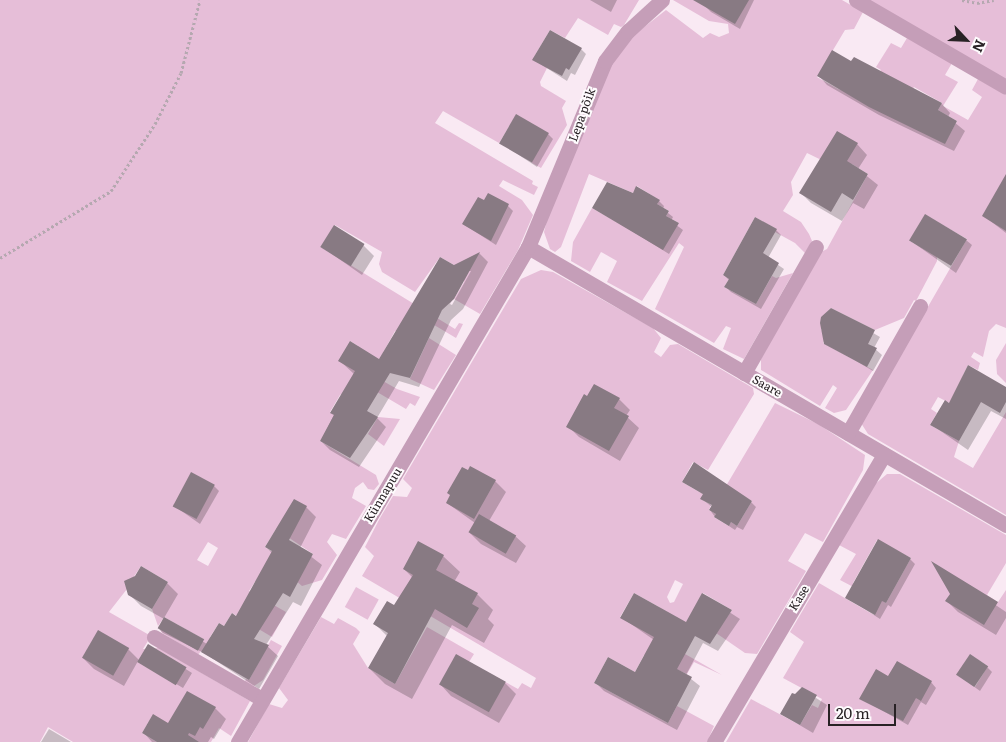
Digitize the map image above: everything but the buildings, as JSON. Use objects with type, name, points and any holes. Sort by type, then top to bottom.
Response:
[{"type":"street","name":"Lepa põik","points":[[528,247],[577,132],[597,74],[628,30],[662,0]]},
{"type":"street","points":[[856,0],[1006,87]]},
{"type":"street","name":"Saare","points":[[528,247],[1006,525]]},
{"type":"street","name":"Künnapuu","points":[[238,742],[528,247]]},
{"type":"street","points":[[744,373],[816,248]]},
{"type":"street","points":[[848,433],[920,306]]},
{"type":"street","name":"Kase","points":[[714,742],[884,454]]},
{"type":"street","points":[[154,637],[262,699]]},
{"type":"path","points":[[0,258],[111,191],[155,124],[181,73],[200,0]]},
{"type":"path","points":[[962,0],[977,3],[994,0]]},
{"type":"shaded area","points":[[0,0],[639,0],[624,25],[621,27],[614,24],[608,35],[578,18],[565,38],[550,30],[534,57],[547,68],[540,82],[541,86],[566,101],[562,108],[567,125],[541,168],[532,163],[516,115],[499,143],[443,111],[435,123],[533,181],[532,184],[538,187],[534,195],[503,180],[499,186],[522,200],[533,215],[518,250],[480,314],[454,299],[464,282],[464,262],[456,266],[440,257],[415,292],[382,272],[379,264],[382,252],[335,225],[321,247],[455,329],[459,323],[463,324],[456,338],[409,310],[404,336],[395,331],[379,360],[356,349],[358,346],[350,341],[362,369],[397,389],[420,397],[415,406],[410,403],[406,409],[360,382],[340,395],[330,412],[338,417],[320,441],[376,475],[379,484],[374,490],[368,489],[363,482],[355,488],[352,498],[366,506],[346,539],[332,534],[327,542],[337,555],[322,580],[302,586],[294,579],[313,554],[276,529],[265,547],[274,553],[249,591],[286,612],[272,637],[232,613],[224,626],[219,623],[210,637],[216,641],[221,662],[201,651],[198,655],[162,633],[158,626],[152,609],[168,582],[141,566],[133,578],[128,579],[127,589],[109,612],[151,636],[143,649],[159,648],[250,701],[231,736],[219,728],[211,742],[196,742],[153,715],[142,733],[157,742],[73,742],[48,727],[40,742],[0,742]],"holes":[[[208,542],[218,548],[208,566],[197,560]],[[164,617],[203,639],[198,649],[158,626]]]},
{"type":"shaded area","points":[[673,0],[842,0],[863,12],[854,29],[845,30],[817,77],[838,89],[865,97],[881,70],[876,67],[891,43],[901,48],[907,38],[952,63],[945,75],[958,82],[943,106],[968,120],[982,97],[972,90],[978,79],[1006,95],[1006,328],[996,324],[989,331],[983,357],[974,352],[971,357],[980,363],[978,370],[968,365],[963,375],[957,407],[938,397],[931,409],[937,413],[930,425],[959,441],[954,457],[973,468],[1006,412],[1006,515],[868,434],[861,423],[967,239],[925,215],[910,241],[937,257],[937,261],[916,301],[914,300],[904,318],[875,330],[831,308],[821,318],[821,330],[828,334],[823,343],[873,370],[846,410],[834,413],[825,408],[837,388],[833,385],[820,406],[761,370],[761,359],[819,253],[827,249],[868,174],[852,164],[846,172],[807,153],[791,182],[793,195],[783,211],[801,222],[809,234],[812,241],[805,253],[795,243],[775,232],[776,229],[755,217],[723,275],[729,279],[724,287],[756,304],[772,276],[776,278],[793,273],[744,359],[723,349],[731,328],[726,326],[714,343],[655,309],[684,247],[679,243],[642,301],[607,282],[617,261],[603,253],[601,252],[590,272],[571,261],[573,242],[592,208],[620,224],[679,223],[666,216],[669,211],[657,204],[659,200],[637,186],[633,193],[589,174],[561,247],[555,252],[550,249],[544,232],[547,220],[607,70],[634,35],[666,10],[703,38],[710,33],[719,37],[729,33],[728,24],[709,21]],"holes":[[[914,87],[942,103],[938,110],[957,121],[945,143],[897,120]]]},
{"type":"shaded area","points":[[856,0],[1006,0],[1006,87]]},
{"type":"shaded area","points":[[541,270],[553,272],[653,328],[661,338],[654,352],[661,357],[670,345],[678,344],[753,388],[754,394],[708,470],[693,462],[682,482],[703,494],[701,499],[711,505],[709,510],[716,514],[714,517],[729,526],[731,522],[737,526],[752,501],[726,486],[775,403],[818,424],[865,455],[863,470],[823,542],[805,533],[788,561],[806,571],[757,654],[745,653],[716,633],[732,610],[703,593],[683,628],[659,607],[634,593],[620,617],[722,675],[694,662],[687,674],[644,655],[635,672],[608,657],[594,683],[668,723],[677,706],[714,726],[707,742],[248,742],[269,704],[282,708],[288,700],[279,688],[321,617],[334,624],[338,618],[356,628],[360,632],[353,644],[368,668],[395,684],[427,627],[474,654],[469,662],[518,689],[522,683],[531,688],[536,678],[362,576],[374,556],[365,547],[380,518],[393,496],[407,497],[412,488],[403,479],[521,279]],"holes":[[[675,580],[683,584],[674,602],[670,603],[667,597]]]},
{"type":"shaded area","points":[[429,338],[456,355],[434,390],[410,379]]},
{"type":"shaded area","points":[[1006,343],[1006,383],[997,374],[996,360]]},
{"type":"shaded area","points":[[378,417],[400,419],[384,446],[368,434]]},
{"type":"shaded area","points":[[887,474],[900,474],[1006,535],[1006,563],[987,595],[998,602],[1006,590],[1006,742],[726,742],[751,699],[800,725],[812,705],[818,708],[822,699],[783,678],[804,642],[790,632],[819,583],[874,615],[881,600],[886,603],[911,558],[877,540],[853,583],[861,591],[840,580],[856,554],[839,545],[874,485]],"holes":[[[970,655],[988,666],[975,687],[957,675]]]},
{"type":"shaded area","points":[[356,587],[379,600],[368,620],[345,607]]},
{"type":"shaded area","points":[[271,640],[282,646],[263,680],[254,686],[244,683],[246,679],[249,680]]}]
